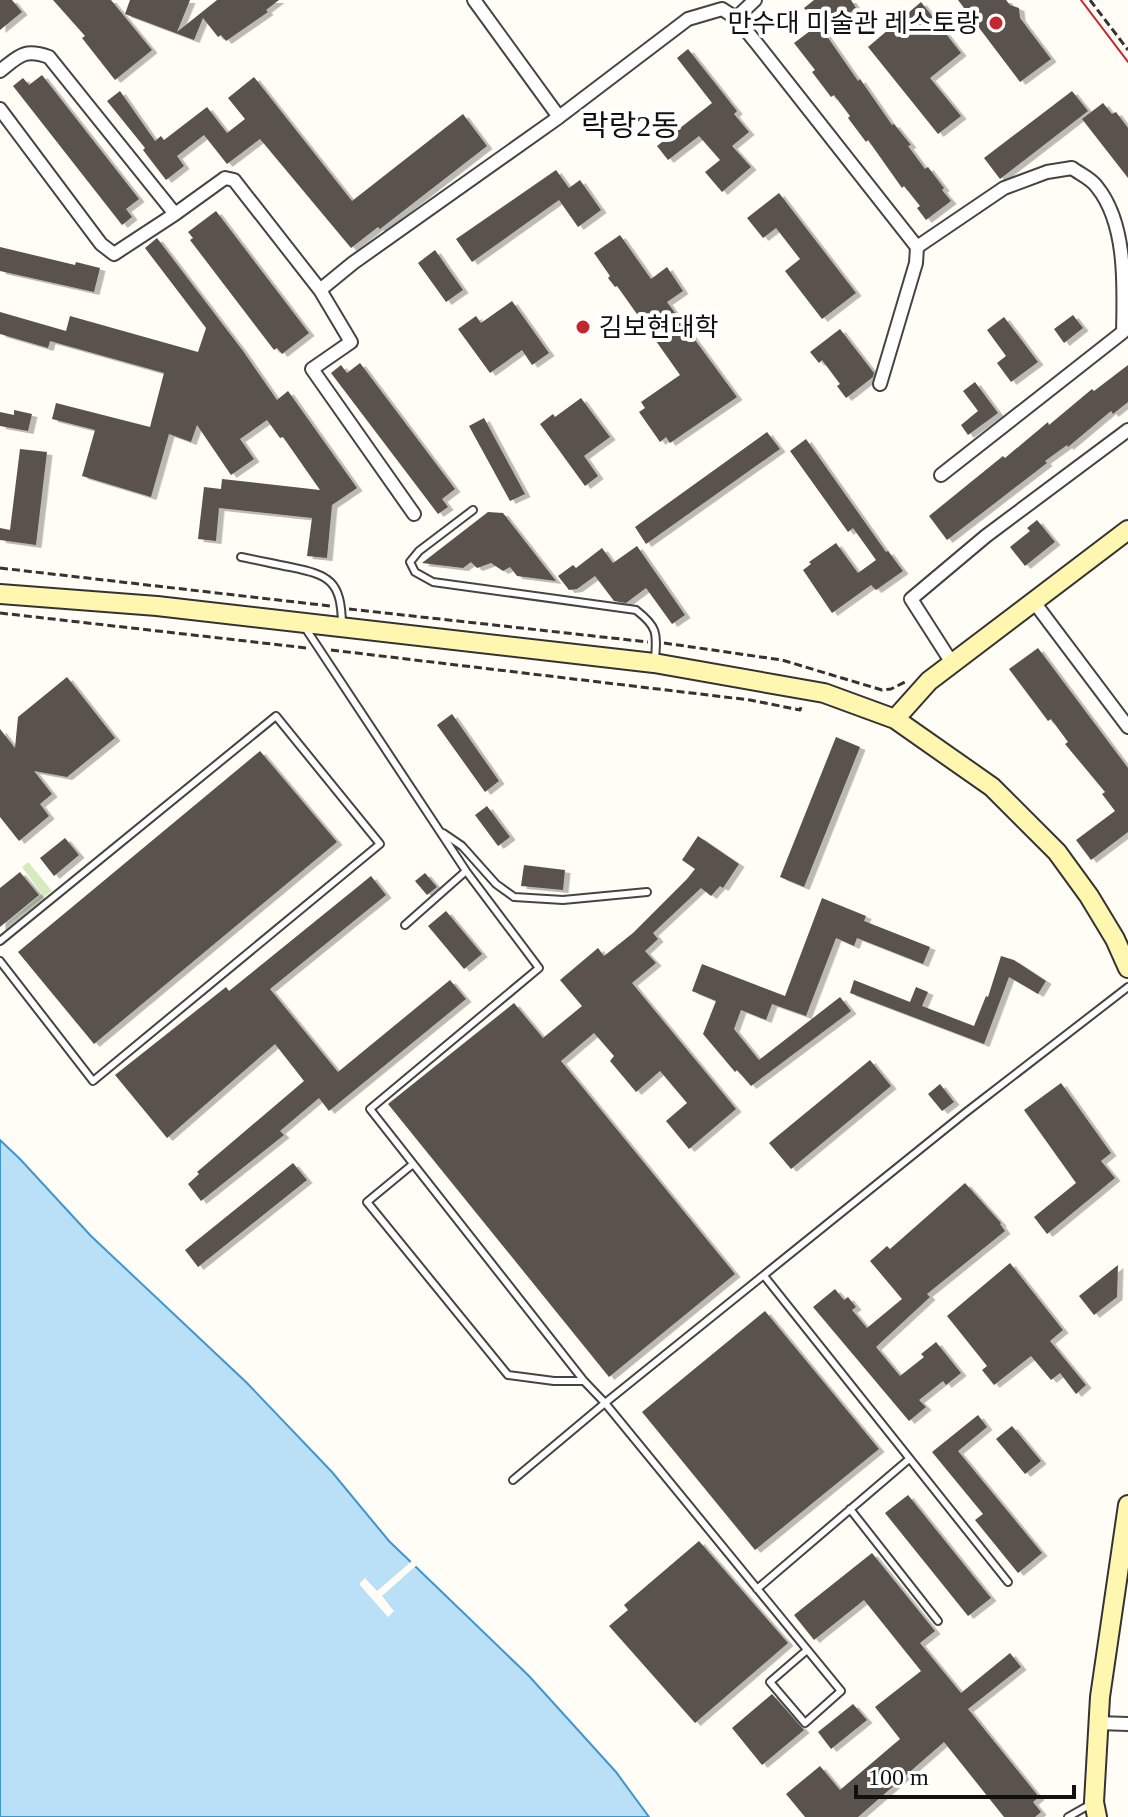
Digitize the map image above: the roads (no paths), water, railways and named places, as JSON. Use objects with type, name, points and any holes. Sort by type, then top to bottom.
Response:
[{"type":"main road","points":[[895,719],[929,681],[1128,530]]},
{"type":"main road","points":[[0,594],[157,606],[654,663],[824,693],[895,719],[992,787],[1057,852],[1102,917],[1128,968]]},
{"type":"main road","points":[[1095,1809],[1100,1697],[1128,1505]]},
{"type":"street","points":[[474,0],[559,117]]},
{"type":"street","points":[[736,18],[755,0]]},
{"type":"street","points":[[320,290],[353,263],[559,117],[688,19],[722,9],[736,18],[917,247],[916,263],[880,384]]},
{"type":"street","points":[[0,71],[22,53],[35,52],[49,57],[175,214]]},
{"type":"street","points":[[0,109],[101,244],[114,254],[225,178],[234,180],[320,290],[351,342],[312,369],[414,514]]},
{"type":"street","points":[[917,247],[1004,188],[1047,172],[1072,168],[1097,185],[1112,215],[1124,268],[1123,332],[941,475]]},
{"type":"street","points":[[952,663],[911,599],[986,536],[1128,430]]},
{"type":"street","points":[[1034,602],[1128,727]]},
{"type":"street","points":[[1098,1723],[1128,1724]]},
{"type":"lane","points":[[473,510],[419,551],[410,562],[415,572],[433,582],[636,610],[652,623],[656,643],[654,663]]},
{"type":"lane","points":[[241,557],[320,573],[332,584],[339,597],[342,628]]},
{"type":"lane","points":[[302,623],[466,871],[539,968],[370,1109],[584,1381],[841,1691],[805,1723],[770,1682],[807,1650]]},
{"type":"lane","points":[[0,941],[276,716],[380,844],[93,1081],[0,961]]},
{"type":"lane","points":[[440,832],[462,846],[496,884],[514,897],[563,900],[647,892]]},
{"type":"lane","points":[[405,925],[466,871]]},
{"type":"lane","points":[[513,1480],[965,1113],[1128,987]]},
{"type":"lane","points":[[413,1164],[367,1202],[508,1375],[584,1381]]},
{"type":"lane","points":[[765,1277],[1008,1582]]},
{"type":"lane","points":[[757,1589],[908,1460]]},
{"type":"lane","points":[[850,1509],[938,1621]]},
{"type":"lane","points":[[1068,1817],[1095,1809]]},
{"type":"water","points":[[0,1140],[91,1236],[247,1383],[332,1472],[389,1541],[529,1676],[616,1772],[649,1817],[0,1817]]},
{"type":"tram line","points":[[1081,0],[1128,62]]},
{"type":"place","name":"만수대 미술관 레스토랑","points":[[996,23]]},
{"type":"place","name":"김보현대학","points":[[583,327]]},
{"type":"district","name":"락랑2동","points":[[630,126]]}]
